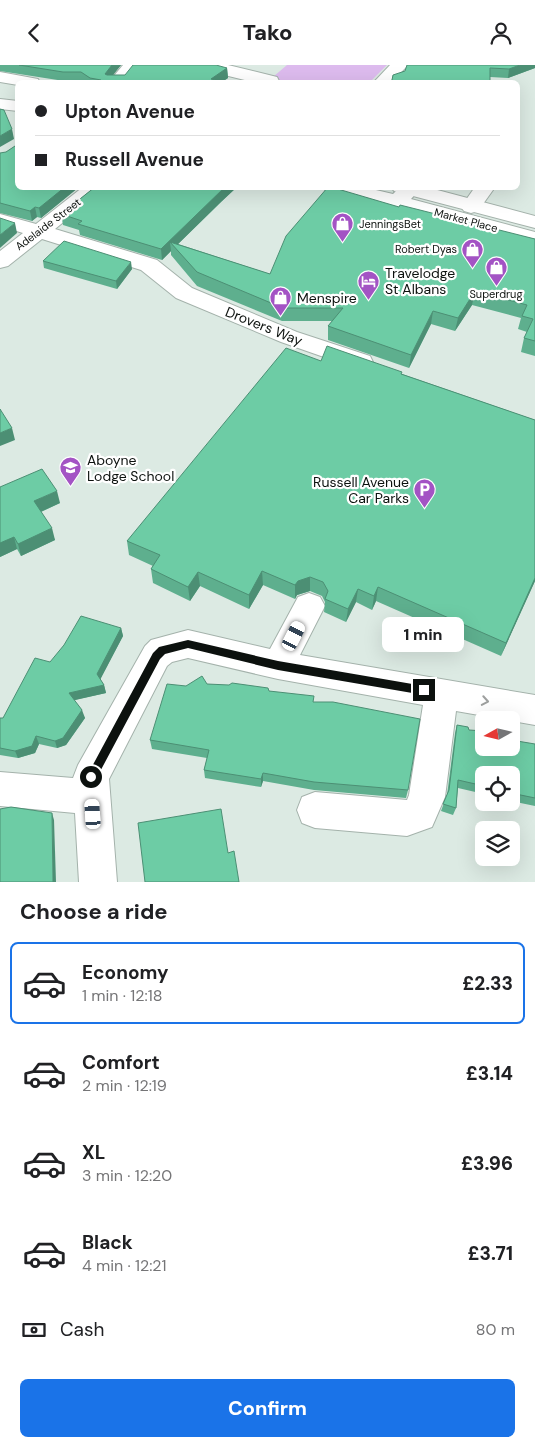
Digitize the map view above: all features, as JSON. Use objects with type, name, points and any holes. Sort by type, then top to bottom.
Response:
[{"type":"street","points":[[119,80],[132,65]]},
{"type":"street","points":[[220,65],[222,69],[234,73],[266,80]]},
{"type":"street","points":[[384,80],[400,65]]},
{"type":"street","points":[[0,77],[16,80]]},
{"type":"street","points":[[0,104],[15,106]]},
{"type":"street","name":"Adelaide Street","points":[[0,261],[92,190]]},
{"type":"street","points":[[387,190],[477,198],[535,222]]},
{"type":"street","name":"Market Place","points":[[405,191],[535,239]]},
{"type":"street","name":"Drovers Way","points":[[0,220],[39,230],[149,265],[184,293],[192,297],[289,337],[382,369]]},
{"type":"street","points":[[278,665],[309,606]]},
{"type":"street","points":[[98,882],[91,777],[156,656],[162,650],[188,644],[278,665],[535,710]]},
{"type":"street","points":[[315,810],[408,818],[419,814],[427,797],[442,693]]},
{"type":"street","points":[[0,789],[92,797]]},
{"type":"shaded area","points":[[287,65],[387,65],[372,80],[270,80]]},
{"type":"building","points":[[19,65],[112,65],[105,74],[107,75],[125,75],[133,65],[216,65],[227,68],[211,79],[215,80],[101,80],[90,78],[81,72],[63,72]]},
{"type":"building","points":[[407,65],[520,65],[509,69],[490,68],[490,80],[392,80],[393,75],[405,71]]},
{"type":"building","points":[[0,109],[4,110],[12,129],[0,136]]},
{"type":"building","points":[[15,146],[15,190],[61,190],[39,208],[35,207],[30,211],[0,203],[0,153],[6,152]]},
{"type":"building","points":[[91,190],[222,190],[161,249],[78,224],[82,221],[61,214]]},
{"type":"building","points":[[325,190],[341,190],[399,207],[400,205],[535,239],[535,341],[524,338],[533,319],[522,316],[527,305],[475,291],[458,318],[433,311],[411,355],[328,326],[343,308],[283,308],[197,272],[170,242],[270,274],[286,236]]},
{"type":"building","points":[[0,218],[15,223],[0,235]]},
{"type":"building","points":[[64,241],[131,262],[116,281],[43,261]]},
{"type":"building","points":[[327,346],[402,372],[401,374],[535,420],[535,578],[506,643],[378,587],[374,596],[358,589],[348,609],[325,599],[328,591],[323,582],[310,577],[298,581],[295,585],[262,571],[249,595],[198,572],[188,587],[151,569],[160,555],[127,541],[286,348],[321,361]]},
{"type":"building","points":[[0,409],[12,428],[0,433]]},
{"type":"building","points":[[42,469],[57,491],[34,501],[52,528],[18,544],[14,537],[0,543],[0,487]]},
{"type":"building","points":[[81,616],[121,628],[97,674],[104,685],[69,693],[82,710],[63,738],[55,741],[36,736],[32,746],[15,751],[0,748],[0,718],[3,718],[35,658],[50,662],[64,645]]},
{"type":"building","points":[[202,676],[207,684],[229,685],[232,683],[268,688],[269,691],[314,696],[313,702],[333,702],[420,719],[408,790],[314,782],[263,773],[261,779],[204,770],[209,750],[150,740],[167,684],[186,686]]},
{"type":"building","points":[[457,725],[475,730],[475,756],[520,756],[520,742],[535,744],[535,798],[520,795],[520,766],[475,766],[475,784],[458,780],[456,808],[443,804],[449,790]]},
{"type":"building","points":[[11,807],[52,813],[53,882],[0,882],[0,809]]},
{"type":"building","points":[[221,809],[228,853],[234,851],[239,882],[145,882],[138,823]]},
{"type":"place","name":"JenningsBet","points":[[343,243]]},
{"type":"place","name":"Robert Dyas","points":[[473,268]]},
{"type":"place","name":"Superdrug","points":[[496,287]]},
{"type":"place","name":"Travelodge St Albans","points":[[369,300]]},
{"type":"place","name":"Menspire","points":[[281,317]]},
{"type":"place","name":"Aboyne Lodge School","points":[[71,487]]},
{"type":"place","name":"Russell Avenue Car Parks","points":[[425,509]]},
{"type":"route","points":[[91,777],[156,656],[162,650],[188,644],[278,665],[424,690]]}]
